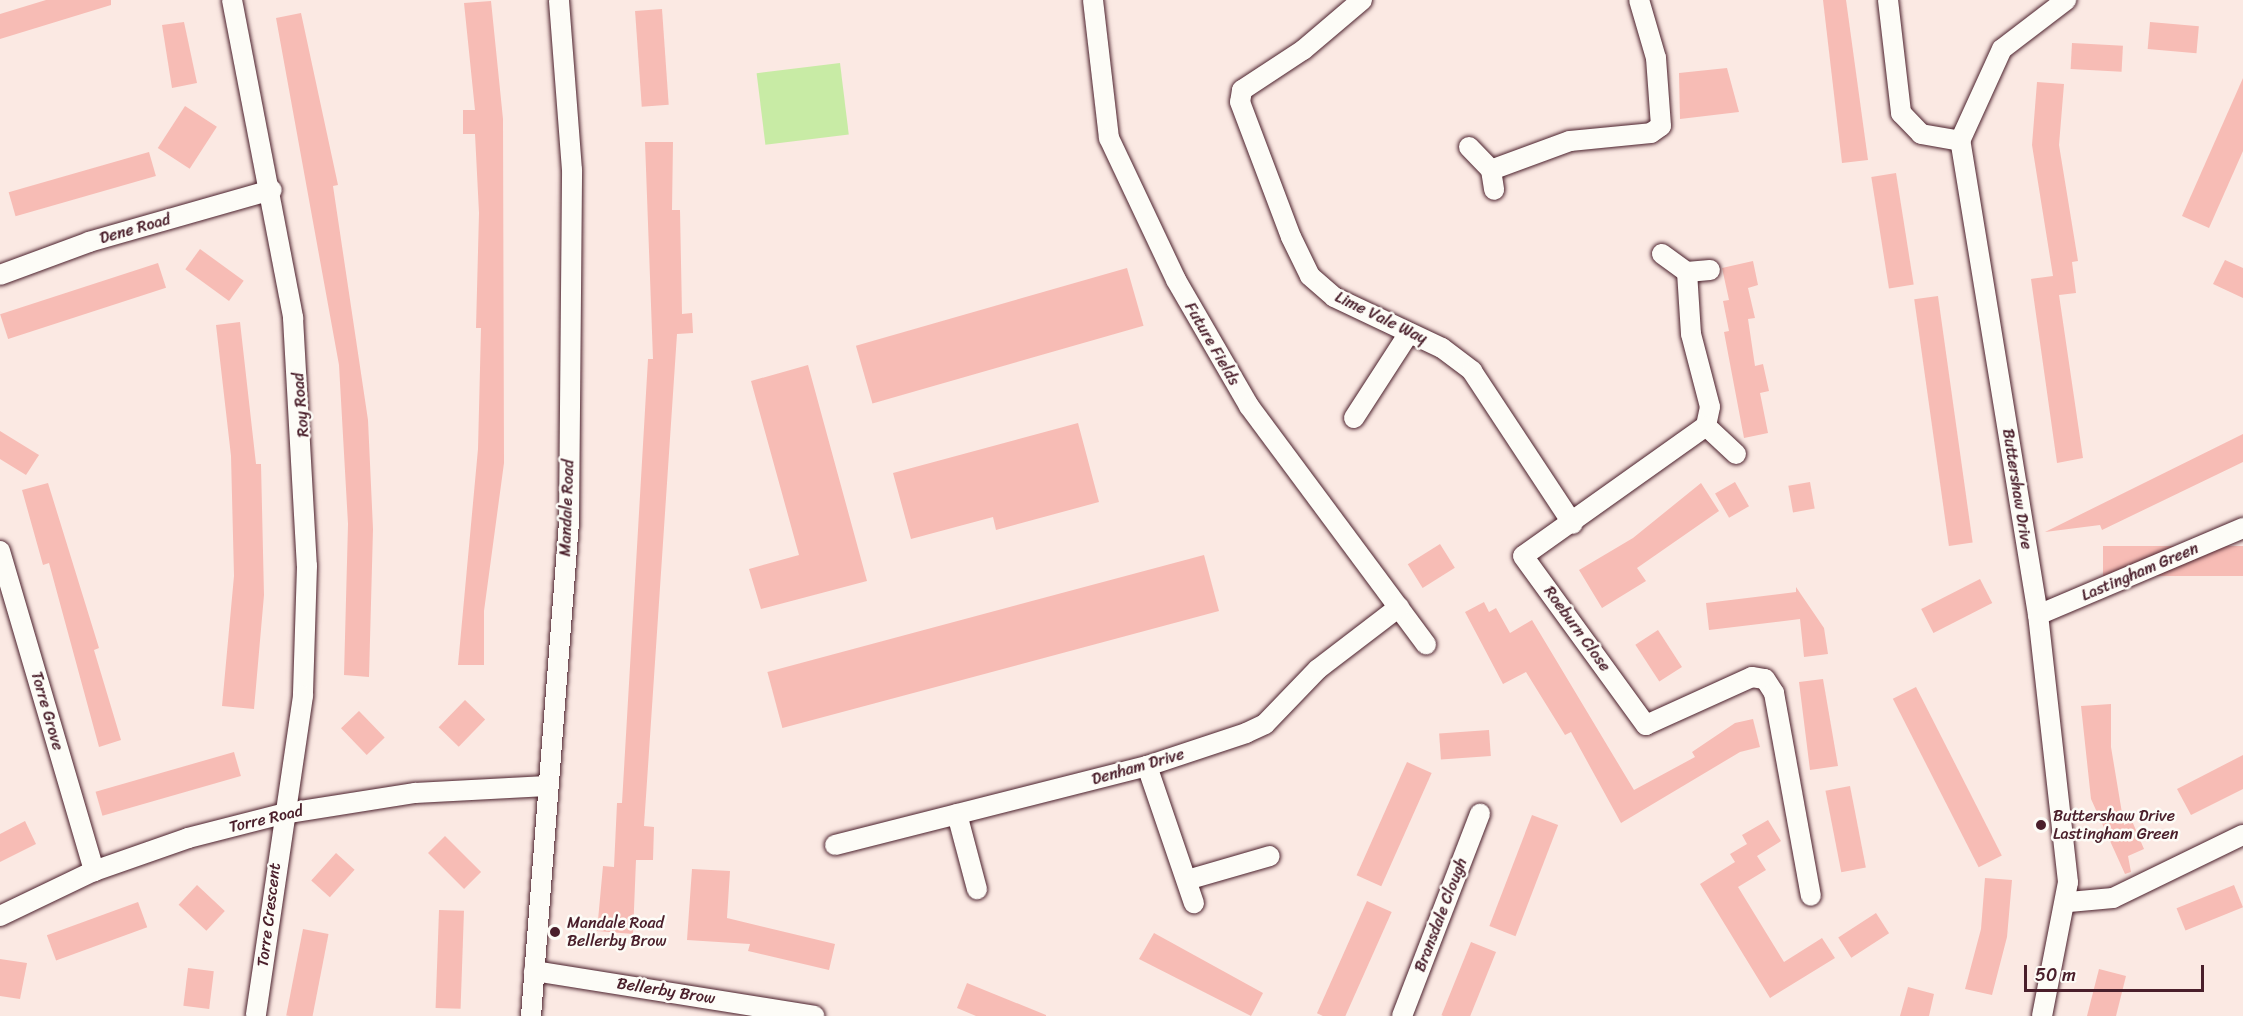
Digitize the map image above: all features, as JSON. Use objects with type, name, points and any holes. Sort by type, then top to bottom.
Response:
[{"type":"street","name":"Roy Road","points":[[232,0],[272,190],[294,318],[307,566],[303,696],[282,814]]},
{"type":"street","name":"Mandale Road","points":[[531,1016],[569,522],[572,170],[559,0]]},
{"type":"street","name":"Future Fields","points":[[1093,0],[1109,138],[1176,280],[1249,406],[1426,644]]},
{"type":"street","name":"Lime Vale Way","points":[[1362,0],[1303,50],[1242,90],[1240,102],[1310,276],[1334,297],[1442,348],[1472,370],[1574,524]]},
{"type":"street","points":[[1469,147],[1493,180],[1570,141],[1651,133],[1661,126],[1656,58],[1640,0]]},
{"type":"street","points":[[1888,0],[1901,113],[1921,134],[1960,141],[2002,49],[2066,0]]},
{"type":"street","name":"Buttershaw Drive","points":[[1960,141],[2038,615],[2068,902],[2042,1016]]},
{"type":"street","name":"Dene Road","points":[[0,275],[89,242],[272,190]]},
{"type":"street","points":[[1662,254],[1687,272],[1710,270]]},
{"type":"street","points":[[1687,272],[1692,334],[1710,407],[1706,426],[1736,454]]},
{"type":"street","points":[[1354,418],[1410,333]]},
{"type":"street","name":"Roeburn Close","points":[[1706,426],[1574,524],[1523,556],[1646,725],[1752,677],[1765,679],[1774,693],[1811,896]]},
{"type":"street","name":"Lastingham Green","points":[[2038,615],[2243,528]]},
{"type":"street","name":"Torre Grove","points":[[0,551],[94,871]]},
{"type":"street","name":"Denham Drive","points":[[835,845],[1147,766],[1265,724],[1318,669],[1399,607]]},
{"type":"street","points":[[1147,766],[1194,903]]},
{"type":"street","name":"Torre Road","points":[[0,916],[94,871],[188,838],[282,814],[415,793],[547,786]]},
{"type":"street","name":"Torre Crescent","points":[[256,1016],[282,814]]},
{"type":"street","points":[[957,814],[977,889]]},
{"type":"street","name":"Bransdale Clough","points":[[1402,1016],[1480,814]]},
{"type":"street","points":[[2068,902],[2113,898],[2243,835]]},
{"type":"street","points":[[1187,880],[1270,856]]},
{"type":"street","name":"Bellerby Brow","points":[[534,971],[804,1014]]},
{"type":"green space","points":[[840,63],[849,134],[765,145],[757,73]]},
{"type":"building","points":[[46,0],[111,0],[111,5],[0,39],[0,14]]},
{"type":"building","points":[[1823,0],[1846,0],[1868,160],[1842,163]]},
{"type":"building","points":[[491,1],[503,119],[504,463],[484,611],[484,665],[458,665],[478,449],[481,328],[476,328],[479,213],[475,134],[463,134],[463,110],[475,110],[464,3]]},
{"type":"building","points":[[662,9],[669,105],[642,107],[635,11]]},
{"type":"building","points":[[301,13],[338,185],[333,186],[368,420],[373,529],[369,677],[344,675],[348,524],[339,365],[276,18]]},
{"type":"building","points":[[184,22],[197,83],[172,88],[162,25]]},
{"type":"building","points":[[2150,22],[2199,26],[2196,53],[2148,49]]},
{"type":"building","points":[[2072,43],[2123,46],[2122,72],[2071,69]]},
{"type":"building","points":[[1727,68],[1739,112],[1680,119],[1679,73]]},
{"type":"building","points":[[2243,78],[2243,151],[2209,228],[2182,216]]},
{"type":"building","points":[[2037,82],[2064,84],[2059,145],[2078,261],[2072,262],[2076,293],[2059,295],[2083,458],[2057,463],[2031,279],[2053,276],[2032,145]]},
{"type":"building","points":[[185,106],[217,127],[190,169],[158,148]]},
{"type":"building","points":[[645,142],[673,142],[672,210],[680,210],[682,314],[692,313],[693,333],[677,334],[644,826],[654,827],[653,860],[636,860],[633,934],[597,931],[603,866],[614,867],[617,803],[622,803],[648,359],[653,359]]},
{"type":"building","points":[[149,152],[156,176],[16,216],[9,192]]},
{"type":"building","points":[[1896,173],[1914,285],[1889,289],[1871,177]]},
{"type":"building","points":[[200,249],[244,281],[229,301],[185,269]]},
{"type":"building","points":[[2225,260],[2243,268],[2243,298],[2213,284]]},
{"type":"building","points":[[1753,261],[1758,285],[1748,288],[1755,318],[1748,319],[1755,366],[1763,364],[1769,391],[1760,393],[1768,433],[1744,438],[1724,332],[1729,331],[1723,301],[1729,300],[1722,268]]},
{"type":"building","points":[[158,263],[166,288],[8,339],[0,314]]},
{"type":"building","points":[[1127,268],[1144,326],[872,403],[856,346]]},
{"type":"building","points":[[1938,296],[1973,543],[1949,546],[1914,299]]},
{"type":"building","points":[[240,322],[256,464],[261,464],[264,595],[254,709],[222,706],[234,576],[231,456],[216,325]]},
{"type":"building","points":[[808,365],[867,581],[761,609],[749,569],[799,555],[751,381]]},
{"type":"building","points":[[1078,423],[1099,502],[996,530],[993,517],[911,539],[893,473]]},
{"type":"building","points":[[0,431],[39,455],[26,475],[0,459]]},
{"type":"building","points":[[2243,434],[2243,462],[2102,530],[2100,525],[2045,532]]},
{"type":"building","points":[[1735,482],[1749,506],[1729,518],[1715,494]]},
{"type":"building","points":[[1810,482],[1815,509],[1793,512],[1788,486]]},
{"type":"building","points":[[48,483],[99,648],[94,650],[121,740],[99,747],[49,563],[43,565],[22,490]]},
{"type":"building","points":[[1701,483],[1719,511],[1637,568],[1646,581],[1602,608],[1579,570],[1633,538]]},
{"type":"building","points":[[1440,544],[1455,568],[1423,588],[1408,564]]},
{"type":"building","points":[[2103,546],[2243,546],[2243,576],[2103,576]]},
{"type":"building","points":[[1204,555],[1219,611],[782,728],[767,672]]},
{"type":"building","points":[[1980,579],[1992,603],[1933,633],[1921,609]]},
{"type":"building","points":[[1796,587],[1824,628],[1828,654],[1804,657],[1800,619],[1709,630],[1706,603],[1796,592]]},
{"type":"building","points":[[1484,602],[1489,612],[1496,608],[1510,633],[1532,620],[1634,790],[1695,757],[1692,752],[1735,723],[1753,719],[1760,747],[1740,752],[1621,823],[1571,732],[1565,735],[1526,672],[1503,684],[1465,612]]},
{"type":"building","points":[[1658,630],[1682,667],[1659,682],[1635,645]]},
{"type":"building","points":[[1823,679],[1838,766],[1810,770],[1799,682]]},
{"type":"building","points":[[1916,687],[2002,855],[1979,867],[1893,699]]},
{"type":"building","points":[[465,700],[485,719],[459,747],[439,727]]},
{"type":"building","points":[[2111,704],[2111,747],[2124,825],[2132,821],[2144,849],[2128,856],[2131,872],[2125,874],[2091,799],[2081,706]]},
{"type":"building","points":[[359,711],[385,738],[367,755],[341,728]]},
{"type":"building","points":[[1489,730],[1491,756],[1441,759],[1439,733]]},
{"type":"building","points":[[234,752],[241,776],[102,816],[96,792]]},
{"type":"building","points":[[2243,755],[2243,789],[2191,815],[2177,789]]},
{"type":"building","points":[[1407,762],[1432,773],[1381,886],[1357,875]]},
{"type":"building","points":[[1850,786],[1866,867],[1841,872],[1825,791]]},
{"type":"building","points":[[1532,815],[1558,825],[1515,936],[1489,926]]},
{"type":"building","points":[[1768,820],[1781,841],[1757,856],[1766,870],[1738,887],[1784,962],[1822,938],[1835,958],[1770,998],[1700,884],[1735,862],[1730,854],[1747,844],[1742,835]]},
{"type":"building","points":[[25,821],[36,844],[0,862],[0,834]]},
{"type":"building","points":[[445,836],[481,872],[464,889],[428,853]]},
{"type":"building","points":[[336,853],[355,870],[330,897],[311,880]]},
{"type":"building","points":[[692,869],[730,871],[727,918],[835,944],[829,970],[748,951],[750,944],[687,940]]},
{"type":"building","points":[[1985,878],[2012,880],[2007,937],[1992,995],[1965,989],[1981,929]]},
{"type":"building","points":[[197,885],[225,911],[206,931],[179,905]]},
{"type":"building","points":[[2234,885],[2243,907],[2186,930],[2177,908]]},
{"type":"building","points":[[1367,901],[1392,912],[1345,1016],[1323,1016],[1317,1013]]},
{"type":"building","points":[[138,902],[147,927],[56,961],[47,935]]},
{"type":"building","points":[[439,910],[464,911],[461,1009],[436,1008]]},
{"type":"building","points":[[1876,913],[1889,933],[1851,958],[1838,938]]},
{"type":"building","points":[[303,929],[329,934],[313,1016],[286,1015]]},
{"type":"building","points":[[1154,933],[1263,993],[1251,1016],[1139,959]]},
{"type":"building","points":[[1471,942],[1496,952],[1470,1016],[1441,1015]]},
{"type":"building","points":[[0,959],[27,963],[20,999],[0,996]]},
{"type":"building","points":[[188,968],[214,971],[209,1009],[183,1006]]},
{"type":"building","points":[[2099,969],[2126,976],[2116,1016],[2087,1016]]},
{"type":"building","points":[[967,983],[1046,1016],[976,1016],[957,1008]]},
{"type":"building","points":[[1908,987],[1934,994],[1929,1016],[1900,1016]]},
{"type":"place","name":"Buttershaw Drive Lastingham Green","points":[[2041,825]]},
{"type":"place","name":"Mandale Road Bellerby Brow","points":[[555,932]]}]
